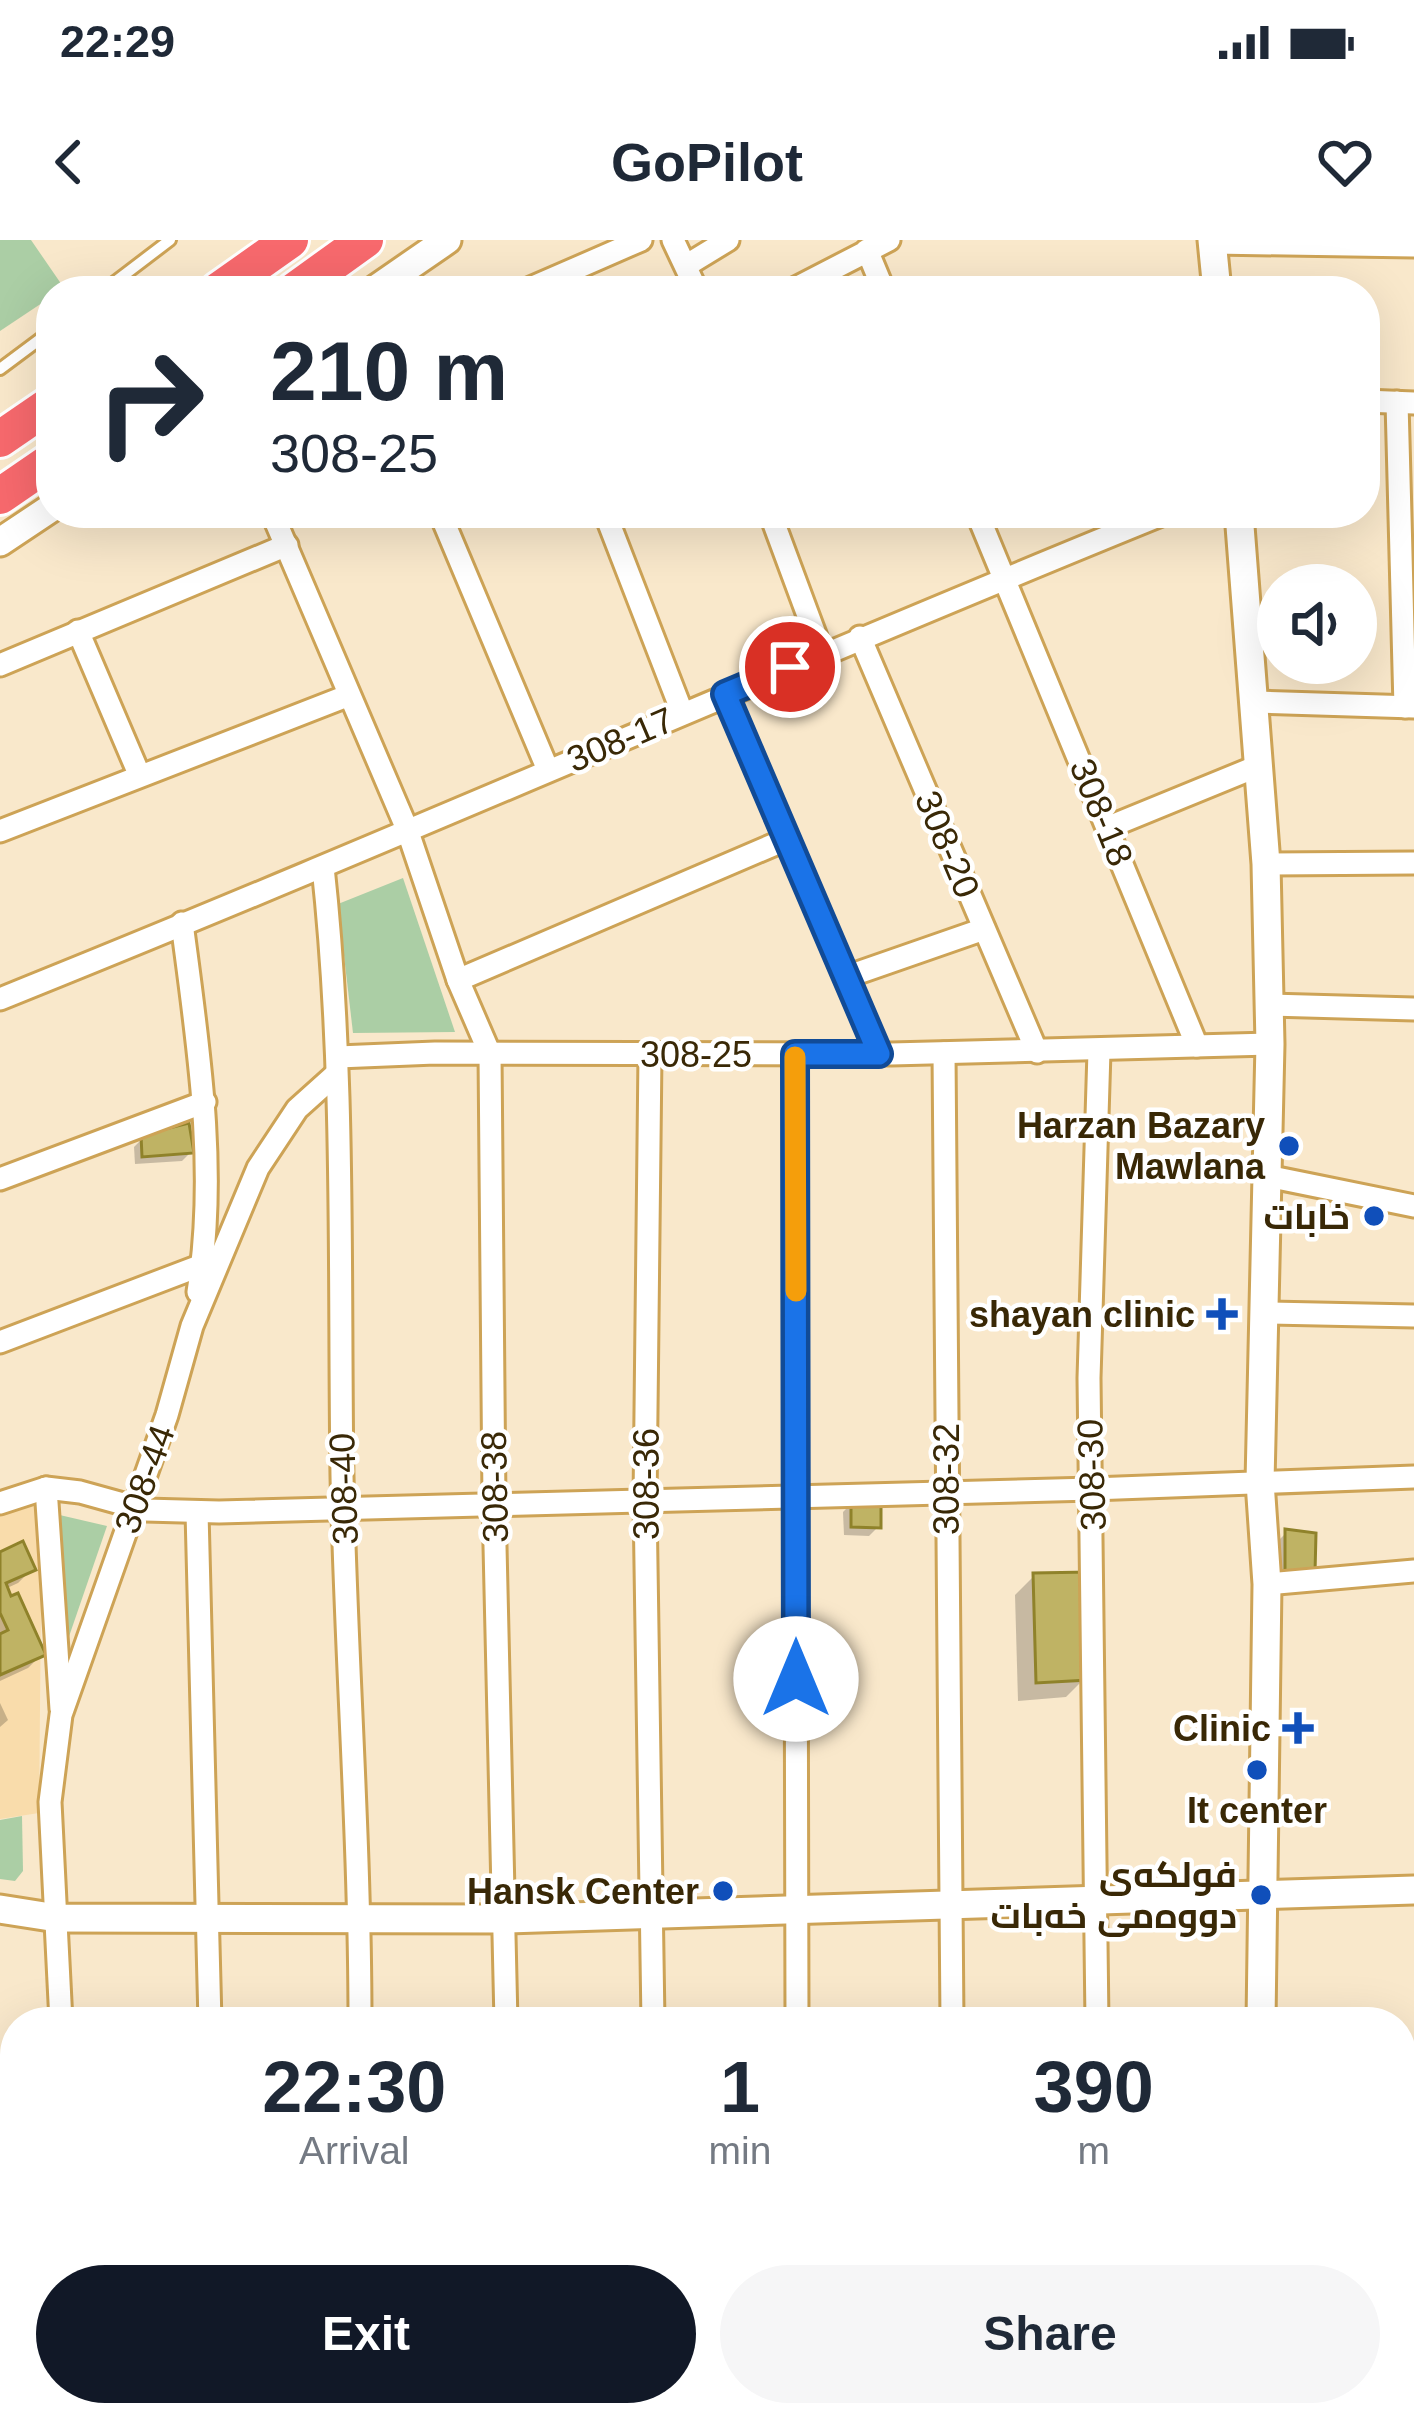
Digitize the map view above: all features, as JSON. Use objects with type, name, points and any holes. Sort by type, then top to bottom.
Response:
[{"type":"highway","points":[[239,276],[290,240]]},
{"type":"highway","points":[[315,276],[365,240]]},
{"type":"highway","points":[[0,439],[36,414]]},
{"type":"highway","points":[[0,496],[36,471]]},
{"type":"street","points":[[395,276],[447,240]]},
{"type":"street","points":[[558,276],[641,240]]},
{"type":"street","points":[[673,240],[691,276]]},
{"type":"street","points":[[687,265],[728,240]]},
{"type":"street","points":[[818,276],[889,240]]},
{"type":"street","points":[[1216,276],[1212,241],[1414,247]]},
{"type":"street","points":[[867,250],[878,276]]},
{"type":"street","points":[[1257,702],[1409,707],[1406,402]]},
{"type":"street","points":[[0,542],[36,518]]},
{"type":"street","points":[[279,528],[407,829],[458,980],[490,1054]]},
{"type":"street","points":[[446,528],[548,770]]},
{"type":"street","points":[[611,528],[682,712]]},
{"type":"street","points":[[776,528],[822,653]]},
{"type":"street","name":"308-18","points":[[983,528],[1197,1046]]},
{"type":"street","name":"308-17","points":[[0,999],[1129,528]]},
{"type":"street","points":[[1240,528],[1257,702],[1270,1045],[1260,1482],[1267,1583],[1261,2007]]},
{"type":"street","points":[[0,664],[287,545]]},
{"type":"street","points":[[79,632],[139,774]]},
{"type":"street","name":"308-20","points":[[860,637],[1037,1052]]},
{"type":"street","points":[[725,694],[879,1054]]},
{"type":"street","points":[[0,831],[347,696]]},
{"type":"street","points":[[1108,827],[1258,766]]},
{"type":"street","points":[[458,980],[787,838]]},
{"type":"street","points":[[1266,864],[1414,863]]},
{"type":"street","name":"308-40","points":[[323,867],[337,1066],[343,1507],[361,2007]]},
{"type":"street","points":[[182,923],[206,1102],[202,1265],[192,1326]]},
{"type":"street","points":[[846,977],[984,928]]},
{"type":"street","points":[[1269,1004],[1414,1009]]},
{"type":"street","name":"308-25","points":[[337,1066],[490,1054],[879,1054],[1270,1045]]},
{"type":"street","name":"308-30","points":[[1096,2007],[1088,1378],[1100,1051]]},
{"type":"street","name":"308-32","points":[[944,1053],[952,2007]]},
{"type":"street","name":"308-38","points":[[490,1054],[506,2007]]},
{"type":"street","name":"308-36","points":[[650,1054],[645,1499],[653,2007]]},
{"type":"street","points":[[795,1054],[797,2007]]},
{"type":"street","name":"308-44","points":[[60,2007],[50,1802],[62,1715],[167,1415],[192,1326],[258,1168],[297,1109],[337,1066]]},
{"type":"street","points":[[0,1179],[206,1102]]},
{"type":"street","points":[[1267,1176],[1414,1206]]},
{"type":"street","points":[[0,1342],[202,1265]]},
{"type":"street","points":[[1264,1312],[1414,1316]]},
{"type":"street","points":[[0,1503],[46,1488],[80,1492],[133,1508],[196,1512],[1414,1477]]},
{"type":"street","points":[[46,1488],[62,1715]]},
{"type":"street","points":[[196,1512],[209,2007]]},
{"type":"street","points":[[1267,1583],[1414,1571]]},
{"type":"street","points":[[0,1923],[57,1918],[505,1919],[1414,1890]]},
{"type":"street","points":[[0,1909],[57,1918]]},
{"type":"lane","points":[[123,276],[170,240]]},
{"type":"lane","points":[[0,369],[36,342]]},
{"type":"shaded area","points":[[42,1498],[39,1813],[0,1819],[0,1515]]},
{"type":"green space","points":[[0,240],[31,240],[56,276],[36,276],[36,307],[0,331]]},
{"type":"green space","points":[[403,878],[455,1032],[353,1033],[338,904]]},
{"type":"green space","points":[[51,1513],[107,1526],[64,1651]]},
{"type":"green space","points":[[22,1816],[23,1871],[15,1881],[0,1879],[0,1820]]},
{"type":"building","points":[[189,1123],[194,1153],[142,1157],[141,1135]]},
{"type":"building","points":[[851,1500],[881,1500],[881,1528],[851,1527]]},
{"type":"building","points":[[1285,1529],[1316,1533],[1315,1573],[1285,1573]]},
{"type":"building","points":[[23,1541],[36,1570],[6,1583],[11,1596],[18,1593],[46,1655],[0,1675],[0,1634],[8,1630],[0,1613],[0,1552]]},
{"type":"building","points":[[1089,1572],[1088,1680],[1036,1683],[1033,1573]]},
{"type":"slow traffic","points":[[795,1057],[796,1291]]},
{"type":"place","name":"Harzan Bazary Mawlana","points":[[1289,1146]]},
{"type":"place","name":"خابات","points":[[1374,1216]]},
{"type":"place","name":"shayan clinic","points":[[1222,1314]]},
{"type":"place","name":"Clinic","points":[[1298,1728]]},
{"type":"place","name":"It center","points":[[1257,1770]]},
{"type":"place","name":"Hansk Center","points":[[723,1891]]},
{"type":"place","name":"فولکه‌ی دووه‌می خه‌بات","points":[[1261,1895]]},
{"type":"route","points":[[790,667],[725,694],[879,1054],[795,1054],[796,1679]]}]
